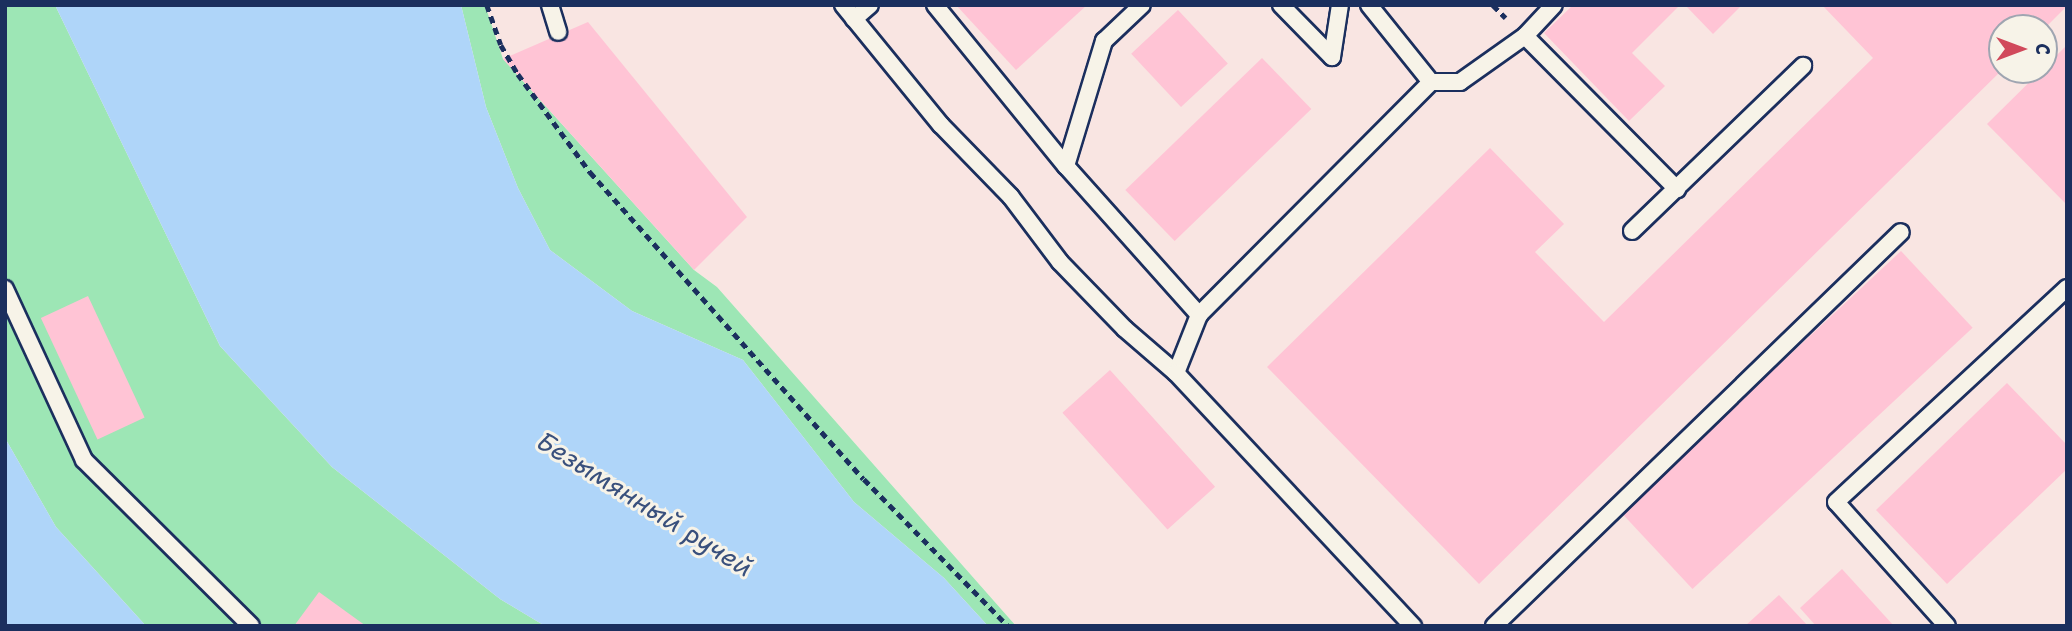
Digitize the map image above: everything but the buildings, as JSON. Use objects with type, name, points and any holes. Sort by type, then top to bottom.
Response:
[{"type":"lane","points":[[550,5],[558,32]]},
{"type":"lane","points":[[842,5],[941,125],[1011,197],[1060,262],[1125,329],[1176,373],[1413,626]]},
{"type":"lane","points":[[854,19],[870,5]]},
{"type":"lane","points":[[935,5],[1066,166],[1199,316]]},
{"type":"lane","points":[[1066,166],[1104,41],[1142,5]]},
{"type":"lane","points":[[1281,5],[1332,57],[1340,5]]},
{"type":"lane","points":[[1369,5],[1432,82]]},
{"type":"lane","points":[[1176,373],[1199,316],[1432,82],[1460,82],[1525,36],[1554,5]]},
{"type":"lane","points":[[1525,36],[1677,189]]},
{"type":"lane","points":[[1632,231],[1803,66]]},
{"type":"lane","points":[[1494,626],[1900,232]]},
{"type":"lane","points":[[1947,626],[1836,502],[2067,288]]},
{"type":"lane","points":[[5,289],[84,460],[251,626]]},
{"type":"path","points":[[487,5],[518,74],[599,182],[864,479],[1008,626]]},
{"type":"shaded area","points":[[485,5],[2067,5],[2067,626],[1016,626],[717,287],[694,270],[503,59]]},
{"type":"green space","points":[[5,5],[55,5],[220,346],[332,467],[500,599],[545,626],[146,626],[56,527],[5,438]]},
{"type":"green space","points":[[461,5],[485,5],[503,59],[694,270],[717,287],[1016,626],[988,626],[944,578],[854,502],[743,360],[632,311],[550,250],[518,188],[486,107]]},
{"type":"water","name":"Безымянный ручей","points":[[55,5],[461,5],[486,107],[518,188],[550,250],[632,311],[743,360],[854,502],[944,578],[988,626],[545,626],[500,599],[332,467],[220,346]]},
{"type":"water","points":[[5,438],[56,527],[146,626],[5,626]]}]
